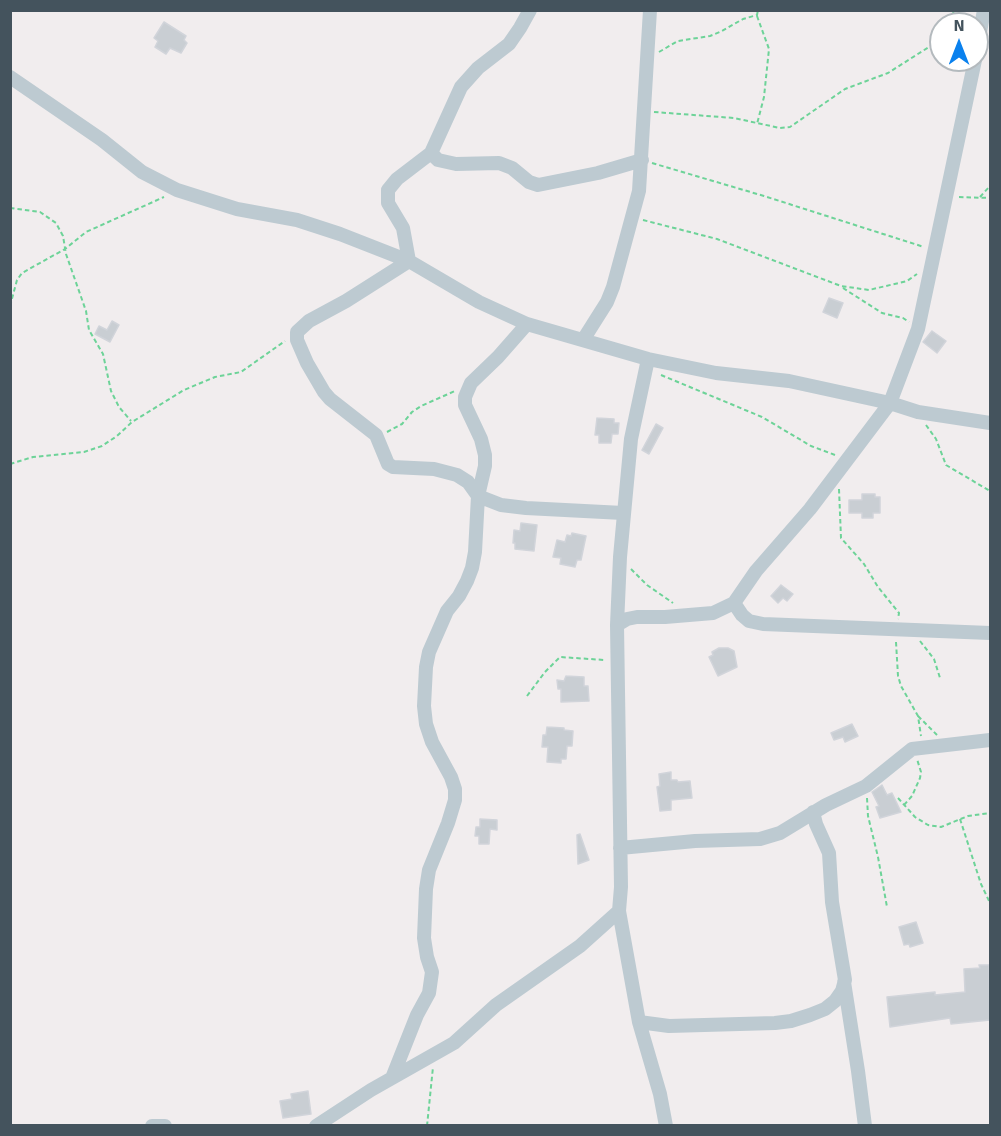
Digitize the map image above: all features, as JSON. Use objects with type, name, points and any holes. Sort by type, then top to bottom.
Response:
[{"type":"street","points":[[409,261],[403,228],[388,203],[388,190],[392,183],[431,153],[460,87],[478,68],[509,44],[530,10]]},
{"type":"street","points":[[584,340],[607,302],[639,191],[650,10]]},
{"type":"street","points":[[617,625],[627,619],[637,617],[697,615],[723,610],[734,603],[756,571],[799,523],[890,404],[918,329],[973,72]]},
{"type":"street","points":[[10,77],[142,172],[177,190],[237,209],[297,220],[340,234],[409,261],[479,302],[526,324],[584,340],[647,363],[789,381],[918,412],[990,423]]},
{"type":"street","points":[[431,153],[438,160],[456,164],[499,163],[512,168],[529,182],[538,185],[598,173],[642,160]]},
{"type":"street","points":[[409,261],[309,321],[297,332],[300,348],[324,392],[376,435],[388,464],[393,467],[434,469],[457,475],[468,482],[478,496],[514,507],[623,513]]},
{"type":"street","points":[[392,1078],[417,1015],[429,993],[432,972],[424,938],[426,889],[429,870],[455,800],[455,789],[451,777],[432,742],[426,724],[424,706],[429,652],[440,624],[459,596],[472,568],[478,496],[485,466],[485,455],[481,440],[465,405],[465,397],[471,383],[498,357],[526,324]]},
{"type":"street","points":[[647,363],[632,439],[620,557],[617,625],[620,911],[639,1022],[660,1094],[666,1125]]},
{"type":"street","points":[[734,603],[749,621],[763,624],[990,633]]},
{"type":"street","points":[[620,848],[695,841],[760,839],[780,833],[813,812],[866,786],[912,749],[990,740]]},
{"type":"street","points":[[813,812],[829,853],[832,902],[865,1125]]},
{"type":"street","points":[[316,1125],[465,1034],[496,1005],[580,946],[620,911]]},
{"type":"street","points":[[639,1022],[669,1026],[703,1026],[791,1021],[825,1009],[835,1001],[842,991],[844,982]]},
{"type":"street","points":[[152,1125],[165,1125]]},
{"type":"path","points":[[757,124],[764,97],[769,49],[757,15],[758,10]]},
{"type":"path","points":[[648,58],[678,41],[710,36],[757,15]]},
{"type":"path","points":[[645,111],[734,118],[780,128],[790,127],[845,89],[888,73],[929,47]]},
{"type":"path","points":[[633,218],[717,239],[841,286],[869,290],[907,281],[934,256],[764,196],[666,169],[642,160]]},
{"type":"path","points":[[980,197],[990,186]]},
{"type":"path","points":[[10,306],[17,280],[22,273],[65,249],[86,232],[177,190]]},
{"type":"path","points":[[947,197],[990,198]]},
{"type":"path","points":[[10,208],[40,212],[56,223],[63,236],[65,249],[86,311],[89,330],[103,354],[111,391],[119,407],[132,422]]},
{"type":"path","points":[[841,286],[863,303],[882,313],[903,318],[918,329]]},
{"type":"path","points":[[10,464],[33,457],[84,452],[102,446],[132,422],[198,383],[241,372],[297,332]]},
{"type":"path","points":[[647,363],[762,417],[821,451],[833,455],[850,456]]},
{"type":"path","points":[[376,435],[395,429],[421,406],[471,383]]},
{"type":"path","points":[[918,412],[936,439],[946,465],[990,491]]},
{"type":"path","points":[[839,471],[841,538],[864,564],[898,613],[894,628],[901,686],[918,716],[949,745]]},
{"type":"path","points":[[620,557],[647,585],[673,603],[697,615]]},
{"type":"path","points":[[916,629],[918,639],[934,659],[940,678]]},
{"type":"path","points":[[527,696],[560,657],[602,661],[617,659]]},
{"type":"path","points":[[903,805],[912,796],[920,778],[921,772],[917,756],[922,741],[918,716]]},
{"type":"path","points":[[866,786],[868,816],[878,857],[886,907]]},
{"type":"path","points":[[898,798],[915,817],[928,825],[941,827],[960,819],[990,813]]},
{"type":"path","points":[[960,819],[981,884],[990,903]]},
{"type":"path","points":[[427,1125],[432,1056]]},
{"type":"building","points":[[164,22],[186,36],[184,40],[187,43],[181,53],[170,48],[166,54],[155,47],[158,41],[154,38]]},
{"type":"building","points":[[829,298],[843,303],[837,318],[823,312]]},
{"type":"building","points":[[112,321],[119,325],[110,342],[95,334],[99,326],[107,330]]},
{"type":"building","points":[[932,331],[946,341],[937,353],[923,342]]},
{"type":"building","points":[[597,418],[614,419],[614,423],[619,423],[618,434],[612,434],[611,443],[599,443],[599,435],[595,435]]},
{"type":"building","points":[[656,424],[663,428],[649,454],[642,450]]},
{"type":"building","points":[[862,494],[875,494],[875,497],[880,497],[880,513],[873,513],[873,518],[862,518],[862,513],[849,513],[849,500],[862,500]]},
{"type":"building","points":[[521,523],[537,525],[534,551],[515,549],[514,530],[520,531]]},
{"type":"building","points":[[572,533],[586,536],[581,560],[577,560],[575,567],[560,564],[561,558],[553,557],[557,540],[565,542],[567,535],[571,536]]},
{"type":"building","points":[[781,585],[793,594],[787,601],[783,598],[778,603],[771,596]]},
{"type":"building","points":[[719,648],[734,651],[737,667],[718,676],[709,657]]},
{"type":"building","points":[[566,676],[584,677],[584,686],[588,686],[589,701],[561,702],[561,689],[558,689],[557,680],[564,681]]},
{"type":"building","points":[[852,724],[858,736],[845,742],[843,737],[834,740],[831,733]]},
{"type":"building","points":[[547,727],[573,731],[572,746],[567,746],[566,759],[561,759],[561,763],[547,762],[548,747],[542,747],[543,735],[546,735]]},
{"type":"building","points":[[671,772],[671,780],[690,781],[692,798],[671,800],[671,810],[660,811],[657,787],[660,786],[659,774]]},
{"type":"building","points":[[882,785],[887,795],[892,793],[901,812],[880,818],[876,807],[879,806],[872,792]]},
{"type":"building","points":[[480,819],[497,820],[497,830],[490,829],[489,844],[479,844],[479,836],[475,836],[476,827],[480,827]]},
{"type":"building","points":[[580,834],[589,860],[578,864],[577,835]]},
{"type":"building","points":[[916,922],[923,943],[910,947],[909,944],[904,945],[899,927]]},
{"type":"building","points":[[979,965],[989,965],[990,1020],[951,1024],[950,1018],[890,1027],[887,997],[935,992],[935,995],[965,992],[964,969],[980,968]]},
{"type":"building","points":[[308,1091],[311,1114],[283,1118],[280,1101],[292,1099],[291,1094]]}]
